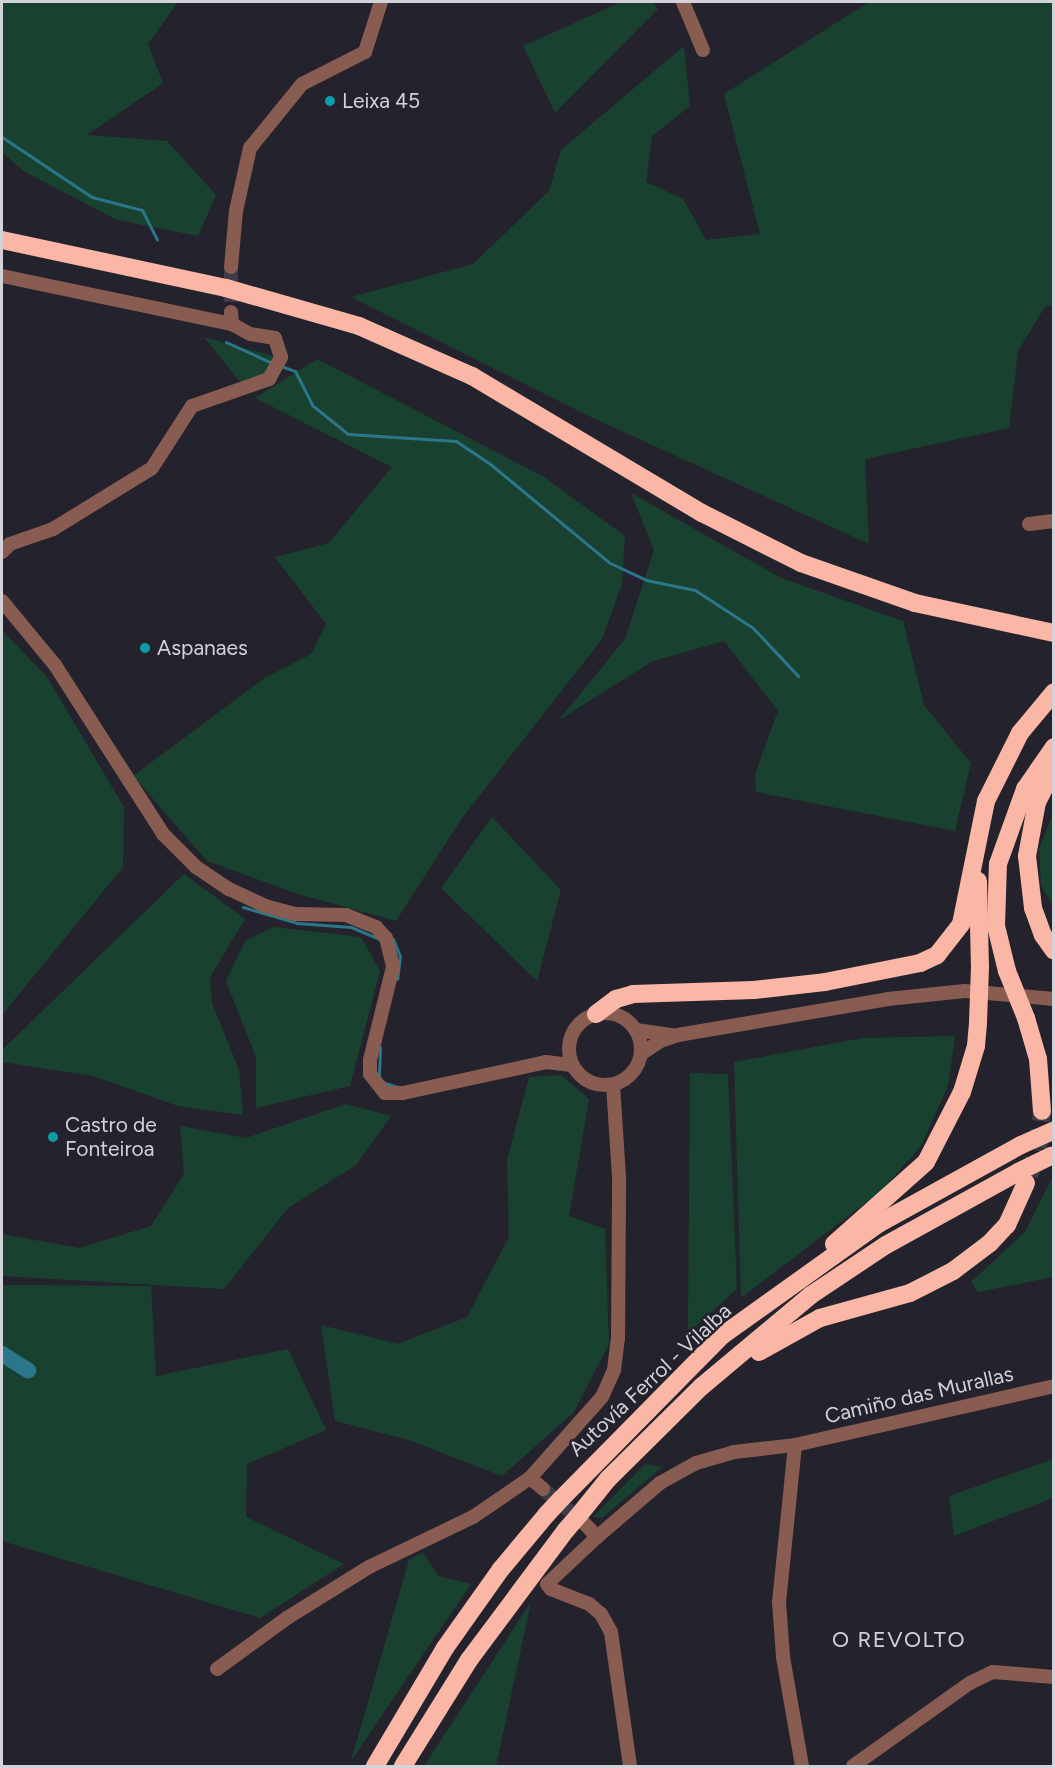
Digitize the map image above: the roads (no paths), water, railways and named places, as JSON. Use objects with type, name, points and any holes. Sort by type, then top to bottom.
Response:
[{"type":"highway","points":[[2,240],[225,288],[359,326],[471,375],[702,513],[801,563],[915,603],[1053,633]]},
{"type":"highway","points":[[596,1014],[616,999],[633,994],[754,990],[825,982],[920,963],[950,942],[961,924],[986,801],[1020,734],[1053,692]]},
{"type":"highway","points":[[1042,1111],[1038,1059],[1026,1018],[1007,972],[996,926],[998,864],[1025,789],[1053,747]]},
{"type":"highway","points":[[1053,769],[1032,820],[1027,856],[1033,908],[1043,935],[1053,951]]},
{"type":"highway","points":[[774,1298],[926,1162],[962,1092],[976,1046],[978,1022],[980,967],[977,907],[981,822]]},
{"type":"highway","name":"Autovía Ferrol - Vilalba","points":[[375,1767],[445,1648],[501,1569],[547,1514],[648,1406],[723,1335],[878,1224],[1021,1145],[1053,1130]]},
{"type":"highway","name":"Autovía Ferrol - Vilalba","points":[[403,1767],[469,1660],[566,1530],[582,1520],[608,1479],[701,1387],[811,1295],[886,1245],[1022,1177],[1052,1156]]},
{"type":"highway","points":[[701,1387],[820,1318],[910,1293],[953,1272],[990,1243],[1006,1225],[1022,1177]]},
{"type":"street","points":[[231,267],[236,211],[250,148],[302,84],[365,52],[381,2]]},
{"type":"street","points":[[683,2],[703,50]]},
{"type":"street","points":[[2,276],[232,318],[250,334],[275,338],[281,357],[269,379],[192,406],[152,468],[53,529],[10,544],[2,552]]},
{"type":"street","points":[[1029,524],[1053,521]]},
{"type":"street","points":[[2,601],[55,665],[164,834],[196,867],[229,889],[265,906],[295,914],[346,915],[376,927],[386,938],[393,967],[370,1060],[370,1074],[385,1093],[403,1093],[546,1062],[572,1065]]},
{"type":"street","points":[[569,1041],[572,1065],[589,1082],[613,1085],[631,1074],[641,1054],[660,1041],[678,1035],[888,999],[965,991],[1053,999]]},
{"type":"street","points":[[546,1062],[569,1041],[582,1020],[596,1014],[618,1015],[636,1030],[678,1035]]},
{"type":"street","points":[[636,1030],[641,1054]]},
{"type":"street","points":[[217,1669],[287,1618],[369,1567],[473,1517],[530,1478],[602,1397],[614,1370],[618,1340],[619,1177],[613,1085]]},
{"type":"street","name":"Camiño das Murallas","points":[[630,1767],[611,1632],[601,1614],[589,1604],[551,1589],[547,1584],[597,1537],[660,1483],[696,1463],[734,1452],[795,1445],[1053,1386]]},
{"type":"street","points":[[795,1445],[779,1602],[783,1658],[802,1767]]},
{"type":"street","points":[[530,1478],[543,1489]]},
{"type":"street","points":[[582,1520],[597,1537]]},
{"type":"street","points":[[853,1767],[970,1683],[993,1672],[1053,1677]]},
{"type":"waterway","points":[[2,137],[92,197],[142,210],[157,239]]},
{"type":"waterway","points":[[226,342],[272,363]]},
{"type":"waterway","points":[[281,366],[295,371],[312,405],[348,434],[456,441],[489,463],[610,563],[646,580],[695,590],[753,628],[798,676]]},
{"type":"waterway","points":[[243,907],[297,923],[351,927],[381,940]]},
{"type":"waterway","points":[[393,939],[400,956],[397,979]]},
{"type":"waterway","points":[[379,1076],[380,1047]]},
{"type":"waterway","points":[[385,1083],[398,1087]]},
{"type":"waterway","points":[[2,1354],[28,1370]]},
{"type":"tunnel","points":[[231,267],[231,312]]},
{"type":"tunnel","points":[[1029,1176],[1038,1148],[1042,1111]]},
{"type":"tunnel","points":[[543,1489],[584,1523]]},
{"type":"place","name":"Leixa 45","points":[[330,101]]},
{"type":"place","name":"Aspanaes","points":[[145,648]]},
{"type":"place","name":"Castro de Fonteiroa","points":[[53,1137]]},
{"type":"district","name":"O REVOLTO","points":[[899,1640]]}]
